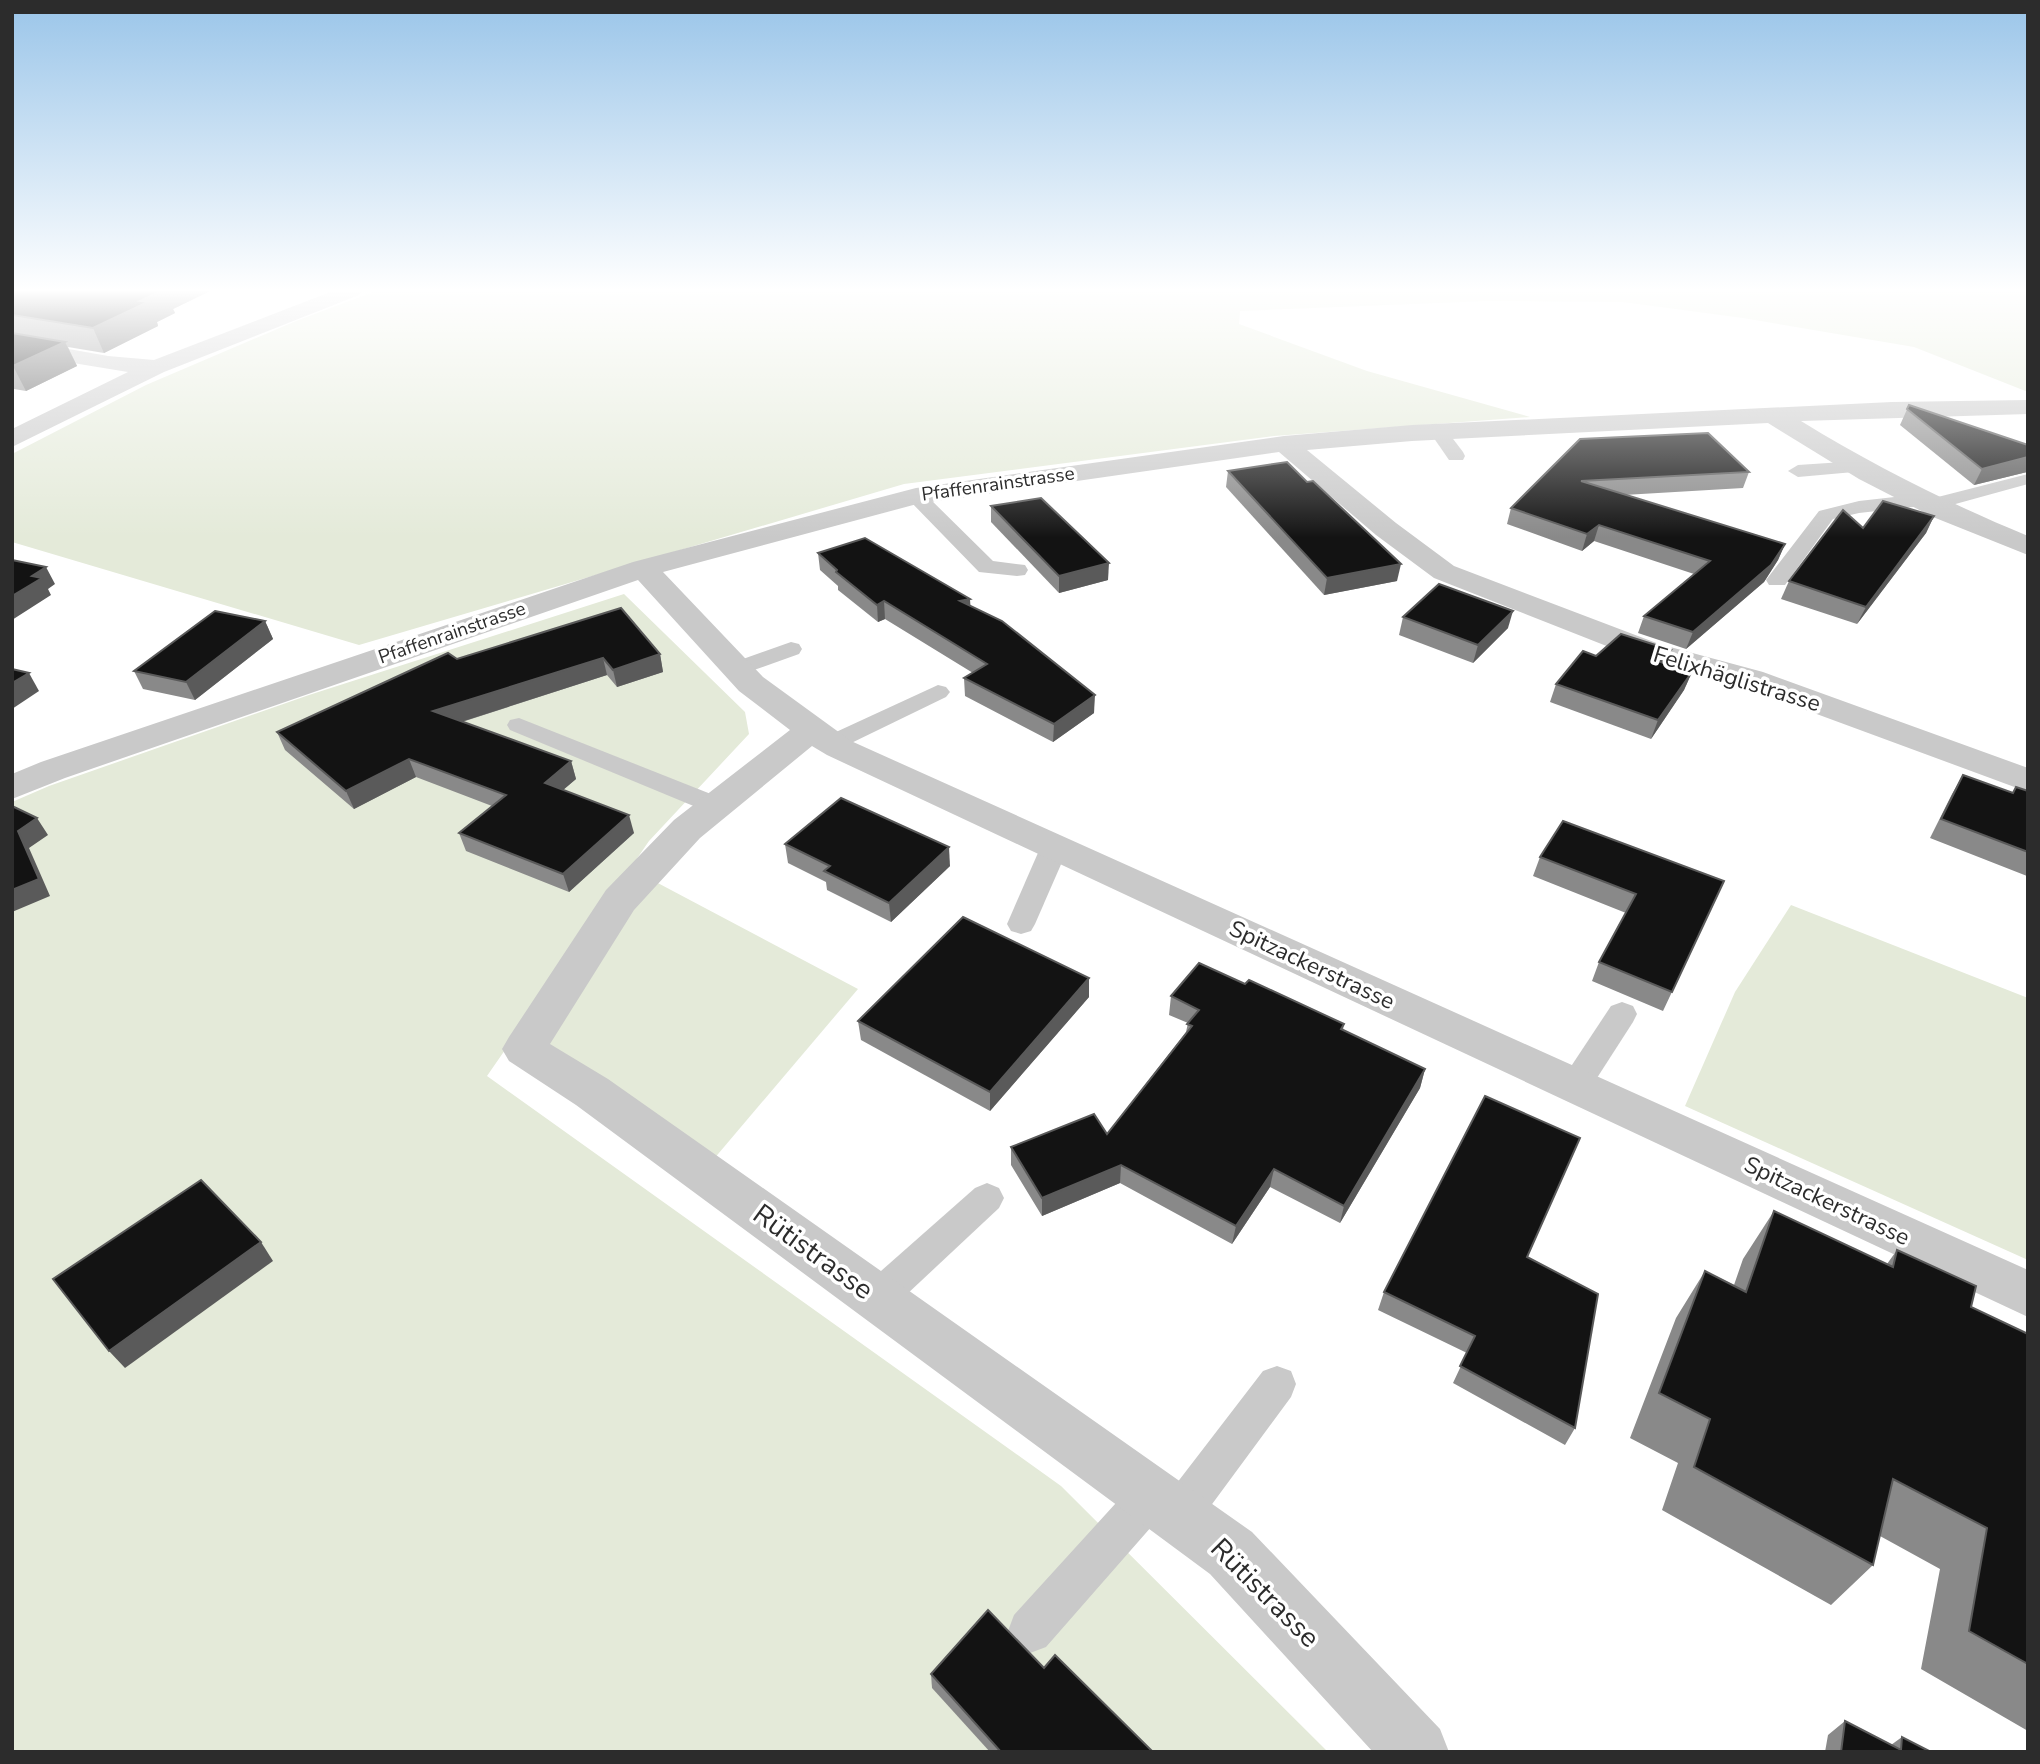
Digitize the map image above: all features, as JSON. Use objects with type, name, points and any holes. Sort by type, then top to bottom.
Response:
[{"type":"street","points":[[12,439],[143,373]]},
{"type":"street","name":"Pfaffenrainstrasse","points":[[12,788],[53,770],[643,568],[916,496],[1284,443],[1438,431],[1892,409],[2028,407]]},
{"type":"street","points":[[1775,416],[1858,467],[1926,503],[2028,546]]},
{"type":"street","name":"Felixhäglistrasse","points":[[1284,443],[1386,530],[1444,572],[1648,651],[1752,679],[2028,780]]},
{"type":"street","name":"Spitzackerstrasse","points":[[643,568],[751,684],[822,737],[2028,1294]]},
{"type":"street","name":"Rütistrasse","points":[[822,737],[716,806],[687,830],[620,901],[524,1049],[592,1092],[1231,1553],[1417,1752]]},
{"type":"lane","points":[[1438,431],[1456,456]]},
{"type":"lane","points":[[1798,471],[1858,467]]},
{"type":"lane","points":[[1777,580],[1826,515],[1859,507],[1926,503],[2026,480]]},
{"type":"lane","points":[[916,496],[987,567],[1017,570]]},
{"type":"lane","points":[[737,670],[791,649]]},
{"type":"lane","points":[[822,737],[938,692]]},
{"type":"lane","points":[[519,725],[716,806]]},
{"type":"lane","points":[[1021,924],[1055,846]]},
{"type":"lane","points":[[1575,1086],[1622,1014]]},
{"type":"lane","points":[[877,1298],[987,1198]]},
{"type":"lane","points":[[1030,1631],[1165,1505],[1277,1384]]},
{"type":"green space","points":[[173,373],[1375,373],[1530,417],[1274,436],[904,484],[359,645],[12,542],[12,454]]},
{"type":"green space","points":[[1981,373],[2028,373],[2028,392]]},
{"type":"green space","points":[[624,594],[745,712],[749,734],[649,841],[487,1076],[1061,1486],[1328,1752],[12,1752],[12,802],[49,786],[309,695]]},
{"type":"green space","points":[[654,881],[858,989],[713,1160],[546,1043],[631,905]]},
{"type":"green space","points":[[1791,905],[2028,998],[2028,1260],[1685,1106],[1735,992]]},
{"type":"building","points":[[1909,405],[2028,445],[2028,457],[1982,469],[1907,409]]},
{"type":"building","points":[[1708,433],[1749,472],[1581,481],[1785,544],[1771,565],[1693,632],[1644,616],[1710,561],[1599,525],[1587,534],[1511,508],[1580,439]]},
{"type":"building","points":[[1287,462],[1307,482],[1313,481],[1401,564],[1327,578],[1228,471]]},
{"type":"building","points":[[1041,498],[1109,563],[1059,576],[991,506]]},
{"type":"building","points":[[1883,501],[1934,516],[1866,607],[1789,581],[1843,510],[1863,528]]},
{"type":"building","points":[[865,538],[970,599],[960,601],[1002,621],[1095,695],[1054,724],[964,678],[987,664],[884,601],[877,605],[836,572],[837,570],[818,553]]},
{"type":"building","points":[[12,560],[46,567],[32,576],[42,578],[12,596]]},
{"type":"building","points":[[1439,584],[1513,611],[1478,645],[1403,617]]},
{"type":"building","points":[[621,608],[660,654],[613,670],[603,658],[433,711],[571,761],[545,783],[629,815],[563,874],[459,833],[506,795],[409,759],[346,791],[277,732],[448,653],[457,659]]},
{"type":"building","points":[[215,611],[265,621],[186,682],[134,671]]},
{"type":"building","points":[[1621,634],[1671,650],[1658,661],[1692,672],[1658,720],[1556,684],[1583,651],[1596,656]]},
{"type":"building","points":[[12,669],[29,673],[12,683]]},
{"type":"building","points":[[1963,775],[2013,793],[2016,787],[2028,791],[2028,852],[1941,819]]},
{"type":"building","points":[[841,798],[949,847],[889,903],[824,871],[830,866],[785,844]]},
{"type":"building","points":[[12,806],[37,818],[18,831],[39,879],[12,890]]},
{"type":"building","points":[[1563,821],[1724,881],[1672,992],[1599,962],[1636,894],[1540,857]]},
{"type":"building","points":[[963,917],[1089,978],[990,1092],[858,1021]]},
{"type":"building","points":[[1199,963],[1245,984],[1249,980],[1344,1024],[1341,1029],[1425,1069],[1344,1206],[1274,1169],[1236,1226],[1121,1165],[1042,1198],[1011,1147],[1094,1114],[1107,1134],[1192,1026],[1187,1024],[1199,1010],[1171,996]]},
{"type":"building","points":[[1485,1096],[1580,1138],[1527,1257],[1598,1294],[1575,1428],[1460,1366],[1475,1336],[1384,1292]]},
{"type":"building","points":[[201,1180],[261,1242],[109,1351],[53,1279]]},
{"type":"building","points":[[1774,1211],[1893,1267],[1897,1250],[1976,1286],[1971,1307],[2028,1334],[2028,1664],[1969,1631],[1987,1528],[1893,1479],[1873,1565],[1694,1467],[1710,1419],[1659,1393],[1705,1271],[1746,1292]]},
{"type":"building","points":[[988,1610],[1044,1668],[1055,1655],[1153,1752],[1001,1752],[931,1674]]},
{"type":"building","points":[[1845,1721],[1901,1750],[1902,1737],[1931,1752],[1841,1752]]}]
